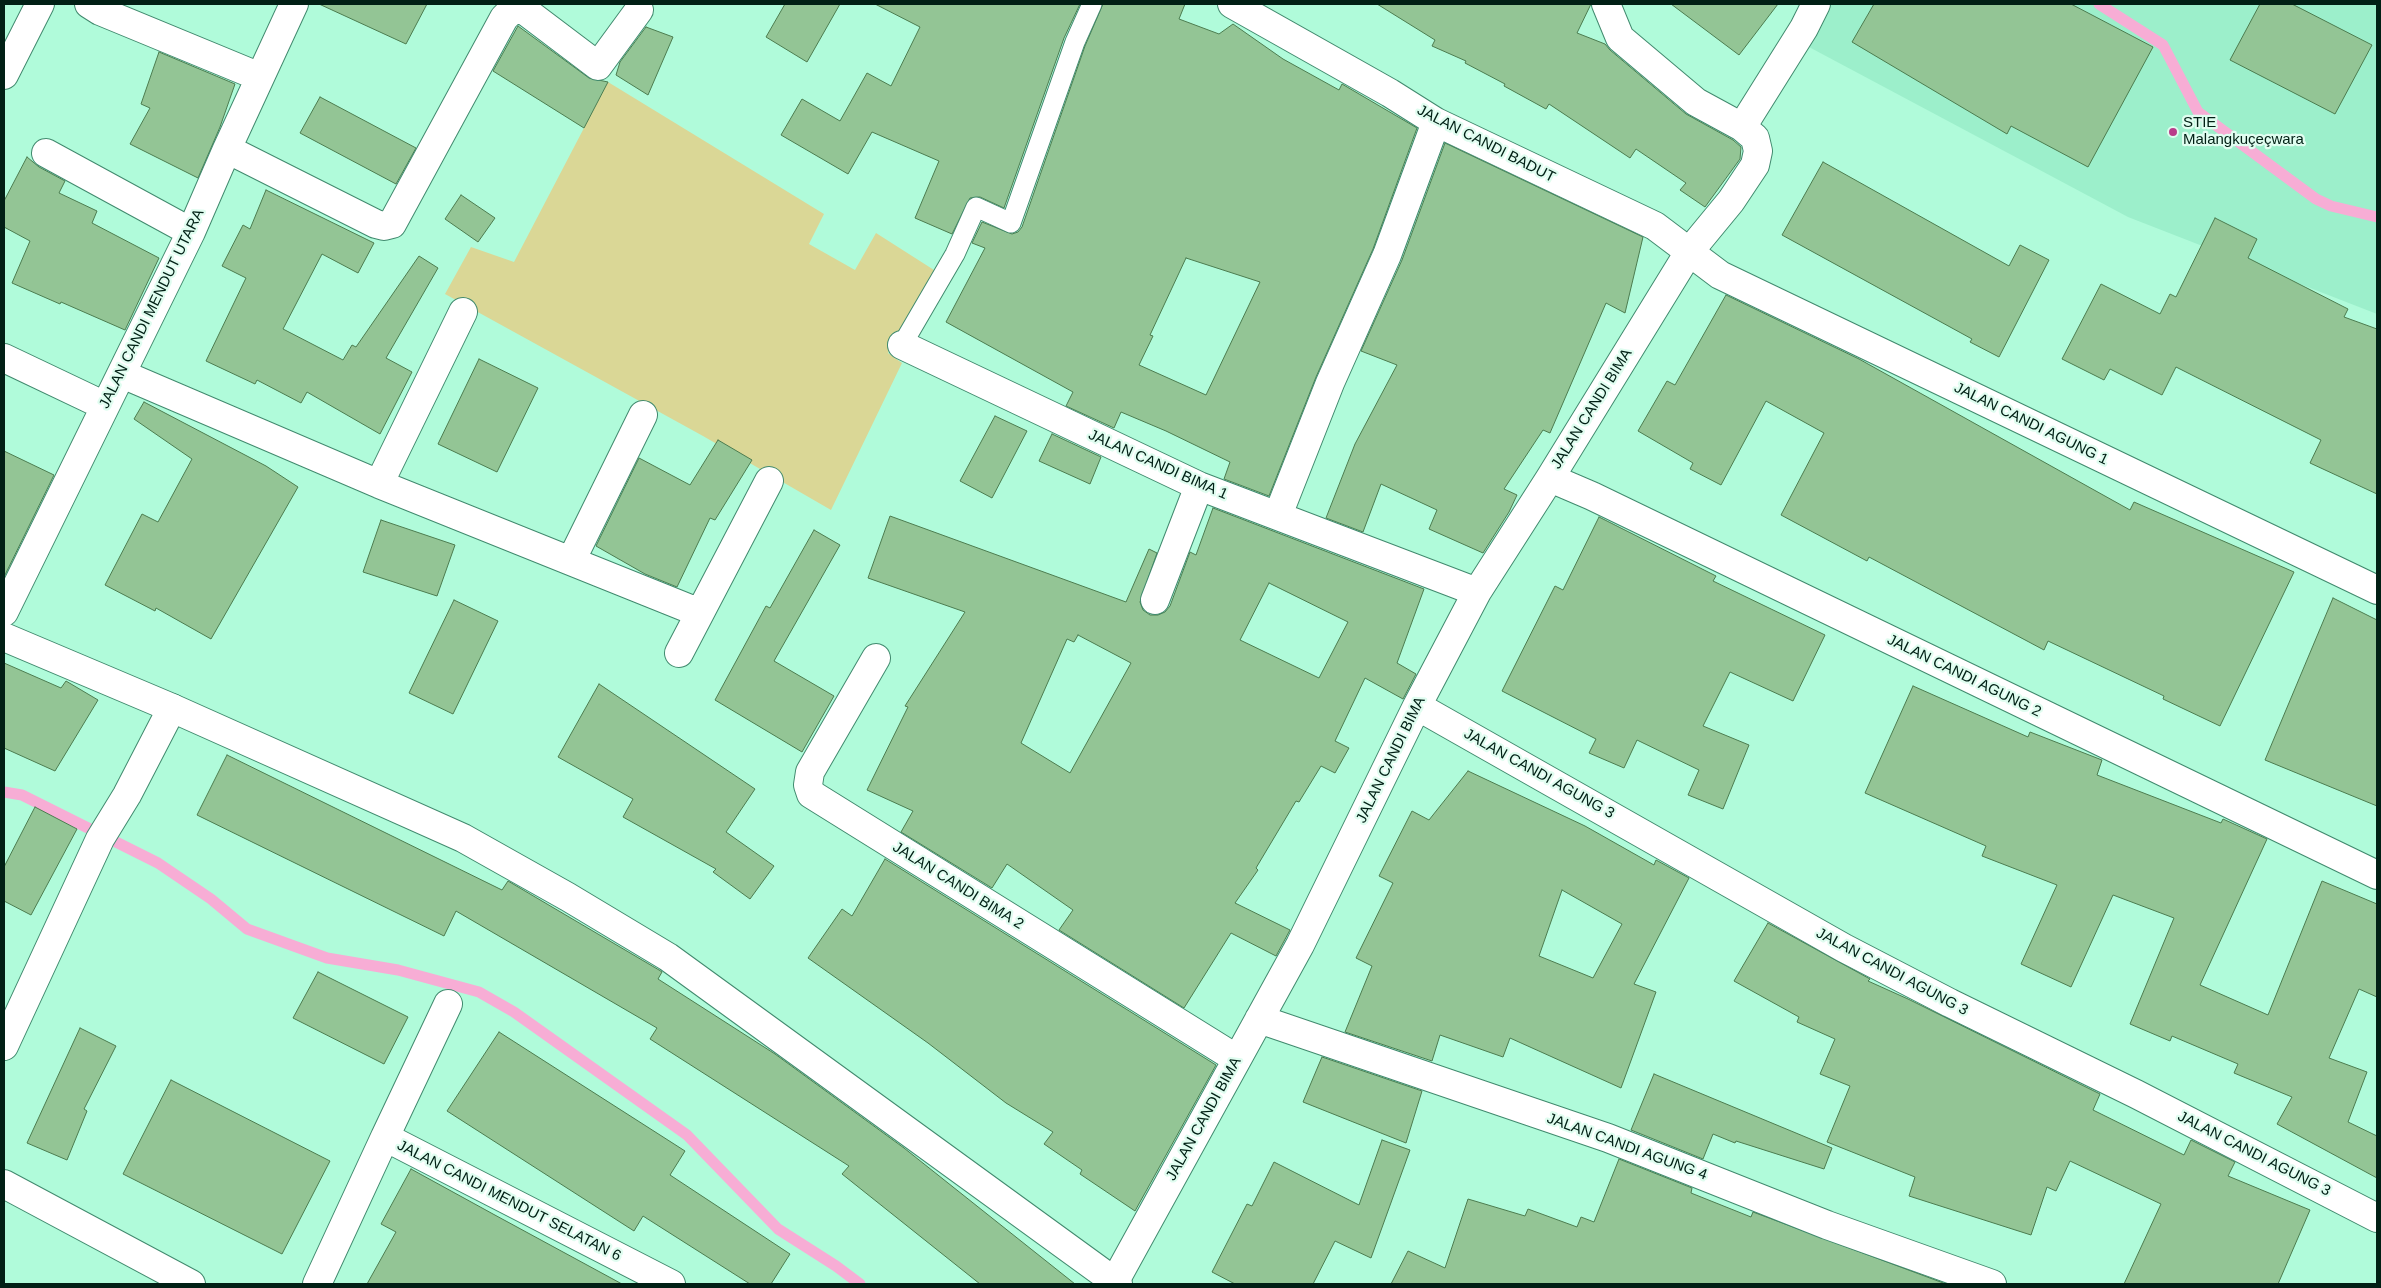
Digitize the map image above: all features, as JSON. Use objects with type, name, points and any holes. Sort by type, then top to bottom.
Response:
[{"type":"street","points":[[4,75],[40,4]]},
{"type":"street","points":[[89,4],[100,11],[260,77]]},
{"type":"street","name":"JALAN CANDI MENDUT UTARA","points":[[4,612],[191,232],[294,4]]},
{"type":"street","name":"JALAN CANDI BADUT","points":[[1232,4],[1390,93],[1436,122],[1655,226],[1689,252]]},
{"type":"street","points":[[1606,4],[1620,38],[1696,102],[1742,127],[1804,28],[1816,4]]},
{"type":"street","points":[[227,149],[376,224],[384,226],[392,224],[504,18],[512,10],[524,10],[598,66],[641,7]]},
{"type":"street","points":[[1278,516],[1330,383],[1388,255],[1436,122]]},
{"type":"street","name":"JALAN CANDI BIMA","points":[[1116,1283],[1300,945],[1417,706],[1477,592],[1550,478],[1689,252],[1731,201],[1755,165],[1758,151],[1755,138],[1742,127]]},
{"type":"street","points":[[46,153],[191,232]]},
{"type":"street","name":"JALAN CANDI AGUNG 1","points":[[1689,252],[1720,275],[2377,590]]},
{"type":"street","points":[[379,484],[463,312]]},
{"type":"street","name":"JALAN CANDI BIMA 1","points":[[902,344],[1198,486],[1477,592]]},
{"type":"street","points":[[4,358],[104,406]]},
{"type":"street","points":[[122,374],[379,484],[700,613]]},
{"type":"street","points":[[571,561],[643,414]]},
{"type":"street","name":"JALAN CANDI AGUNG 2","points":[[1550,478],[2377,875]]},
{"type":"street","points":[[679,653],[769,481]]},
{"type":"street","points":[[1155,600],[1198,486]]},
{"type":"street","points":[[4,638],[172,708],[463,838],[568,897],[668,957],[1116,1283]]},
{"type":"street","name":"JALAN CANDI BIMA 2","points":[[876,658],[810,772],[808,786],[812,794],[1237,1058]]},
{"type":"street","name":"JALAN CANDI AGUNG 3","points":[[1417,706],[1844,948],[1950,1004],[2136,1094],[2377,1218]]},
{"type":"street","points":[[4,1046],[100,839],[127,795],[172,708]]},
{"type":"street","points":[[385,1137],[448,1004]]},
{"type":"street","name":"JALAN CANDI AGUNG 4","points":[[1259,1019],[1608,1138],[1827,1224],[1949,1277],[1992,1284]]},
{"type":"street","name":"JALAN CANDI MENDUT SELATAN 6","points":[[317,1284],[385,1137],[670,1284]]},
{"type":"street","points":[[4,1184],[192,1284]]},
{"type":"lane","points":[[902,344],[955,254],[976,207],[1012,222],[1075,42],[1092,4]]},
{"type":"shaded area","name":"STIE Malangkuçeçwara","points":[[1829,4],[2377,4],[2377,314],[2128,217],[1809,47]]},
{"type":"shaded area","points":[[608,82],[824,214],[809,244],[855,270],[876,233],[934,270],[888,353],[902,363],[831,510],[703,436],[445,294],[471,247],[514,262]]},
{"type":"building","points":[[319,4],[427,4],[406,44]]},
{"type":"building","points":[[785,4],[840,4],[807,62],[766,37]]},
{"type":"building","points":[[875,4],[1080,4],[1064,38],[1004,208],[980,197],[970,198],[952,234],[915,218],[939,161],[872,132],[848,174],[781,135],[802,99],[840,121],[867,73],[891,86],[920,27]]},
{"type":"building","points":[[1103,4],[1185,4],[1179,19],[1219,34],[1233,24],[1283,59],[1339,90],[1342,84],[1417,128],[1373,249],[1316,377],[1269,496],[1224,479],[1230,462],[1166,431],[1121,412],[1114,428],[1066,406],[1073,392],[946,322],[985,248],[972,243],[982,222],[1012,234],[1018,232],[1022,227],[1085,46]],"holes":[[[1186,258],[1260,282],[1206,395],[1139,365],[1153,336],[1150,335]]]},
{"type":"building","points":[[1377,4],[1591,4],[1577,33],[1605,44],[1686,114],[1733,140],[1741,147],[1740,159],[1705,207],[1680,190],[1686,183],[1636,149],[1630,158],[1549,104],[1546,109],[1465,63],[1466,61],[1432,46],[1435,40]]},
{"type":"building","points":[[1671,4],[1778,4],[1739,55]]},
{"type":"building","points":[[1874,4],[2071,4],[2153,47],[2088,167],[2011,126],[2007,134],[1852,42]]},
{"type":"building","points":[[2260,4],[2292,4],[2372,45],[2335,114],[2230,60]]},
{"type":"building","points":[[518,26],[589,78],[608,82],[584,128],[493,71]]},
{"type":"building","points":[[646,27],[673,37],[648,95],[616,75],[620,62]]},
{"type":"building","points":[[159,52],[235,84],[220,127],[198,178],[130,144],[150,108],[141,104]]},
{"type":"building","points":[[320,97],[416,148],[396,184],[300,133]]},
{"type":"building","points":[[1445,143],[1643,237],[1625,313],[1606,303],[1550,433],[1543,430],[1504,489],[1517,495],[1509,512],[1483,553],[1429,529],[1437,510],[1381,484],[1363,532],[1326,518],[1355,444],[1397,365],[1361,351],[1402,260]]},
{"type":"building","points":[[27,157],[39,167],[65,181],[59,193],[97,211],[92,223],[159,258],[125,330],[12,283],[30,241],[4,227],[4,201]]},
{"type":"building","points":[[1823,162],[2009,266],[2020,245],[2049,260],[1999,357],[1970,342],[1972,339],[1782,235]]},
{"type":"building","points":[[266,190],[374,243],[358,273],[322,254],[283,329],[343,360],[352,345],[356,347],[419,256],[438,268],[386,358],[412,372],[380,434],[307,392],[301,403],[257,380],[255,384],[206,361],[246,278],[222,266],[243,225],[250,229]]},
{"type":"building","points":[[461,195],[495,218],[478,242],[445,219]]},
{"type":"building","points":[[2215,218],[2257,239],[2248,258],[2348,309],[2344,317],[2377,329],[2377,494],[2310,463],[2321,440],[2176,367],[2162,395],[2110,369],[2104,380],[2062,359],[2101,284],[2160,314],[2170,294],[2176,297]]},
{"type":"building","points":[[1726,295],[1859,359],[2130,510],[2134,502],[2294,572],[2220,726],[2163,699],[2164,696],[2048,641],[2044,650],[1869,557],[1867,561],[1781,515],[1824,433],[1766,401],[1721,485],[1690,469],[1693,463],[1638,431],[1667,381],[1675,385]]},
{"type":"building","points":[[479,359],[538,388],[497,472],[438,444]]},
{"type":"building","points":[[144,402],[266,466],[298,487],[211,639],[156,608],[155,611],[105,585],[142,514],[158,522],[192,459],[134,419]]},
{"type":"building","points":[[995,416],[1027,431],[992,498],[960,481]]},
{"type":"building","points":[[1052,434],[1101,457],[1090,484],[1039,461]]},
{"type":"building","points":[[718,440],[752,460],[715,520],[710,518],[677,587],[645,574],[596,546],[639,458],[690,485]]},
{"type":"building","points":[[4,451],[54,475],[4,577]]},
{"type":"building","points":[[1213,508],[1424,589],[1397,663],[1416,674],[1403,699],[1365,678],[1335,741],[1349,748],[1335,773],[1321,766],[1299,802],[1296,801],[1256,868],[1258,870],[1235,903],[1290,930],[1276,956],[1231,933],[1184,1008],[1059,930],[1073,910],[1007,864],[992,888],[901,832],[913,811],[867,790],[908,707],[905,706],[965,612],[868,578],[890,516],[1126,602],[1149,549],[1157,553],[1140,602],[1143,610],[1150,615],[1158,615],[1165,612],[1170,606],[1190,552],[1196,555]],"holes":[[[1269,583],[1348,622],[1319,678],[1240,640]],[[1078,635],[1131,663],[1070,773],[1021,743],[1067,639],[1074,642]]]},
{"type":"building","points":[[1599,517],[1716,576],[1713,581],[1825,635],[1793,701],[1730,672],[1703,726],[1749,745],[1723,809],[1688,795],[1699,770],[1637,740],[1624,768],[1589,753],[1596,739],[1502,691],[1555,586],[1563,590]]},
{"type":"building","points":[[381,520],[455,545],[437,596],[363,572]]},
{"type":"building","points":[[814,530],[840,545],[774,661],[834,696],[802,752],[715,700],[766,606],[770,608]]},
{"type":"building","points":[[2333,598],[2377,620],[2377,806],[2265,760]]},
{"type":"building","points":[[454,600],[498,621],[453,714],[409,693]]},
{"type":"building","points":[[4,663],[61,688],[66,681],[98,700],[55,771],[4,748]]},
{"type":"building","points":[[599,684],[755,789],[726,832],[774,866],[750,899],[713,872],[716,869],[623,817],[633,799],[558,757]]},
{"type":"building","points":[[1913,686],[2028,737],[2030,732],[2102,760],[2097,775],[2221,823],[2223,819],[2267,839],[2200,985],[2268,1015],[2322,881],[2377,904],[2377,997],[2359,989],[2329,1058],[2367,1072],[2348,1122],[2377,1136],[2377,1178],[2277,1124],[2292,1097],[2234,1073],[2238,1064],[2172,1036],[2170,1041],[2130,1024],[2174,918],[2113,895],[2071,987],[2021,964],[2057,885],[1982,856],[1986,846],[1865,793]]},
{"type":"building","points":[[227,755],[502,890],[508,881],[659,970],[662,972],[658,979],[775,1054],[904,1148],[1075,1284],[980,1284],[842,1174],[849,1166],[650,1039],[657,1028],[456,911],[444,936],[197,815]]},
{"type":"building","points":[[1468,771],[1585,826],[1654,865],[1656,860],[1689,878],[1634,984],[1656,992],[1621,1088],[1510,1038],[1503,1057],[1440,1035],[1432,1061],[1345,1032],[1372,966],[1356,958],[1393,883],[1379,876],[1412,811],[1429,820]],"holes":[[[1562,890],[1622,924],[1593,978],[1539,956]]]},
{"type":"building","points":[[35,807],[77,829],[31,915],[4,901],[4,867]]},
{"type":"building","points":[[885,859],[1216,1065],[1135,1211],[1080,1174],[1082,1170],[1044,1144],[1053,1132],[1006,1103],[928,1043],[808,958],[842,909],[852,916]]},
{"type":"building","points":[[1768,923],[1870,979],[1868,981],[2100,1094],[2093,1110],[2184,1155],[2191,1140],[2235,1162],[2228,1176],[2310,1210],[2278,1284],[2124,1284],[2161,1204],[2070,1161],[2056,1191],[2047,1187],[2031,1235],[1909,1196],[1915,1177],[1827,1142],[1850,1086],[1820,1074],[1835,1039],[1797,1022],[1799,1017],[1734,981]]},
{"type":"building","points":[[318,972],[408,1017],[384,1064],[293,1018]]},
{"type":"building","points":[[80,1028],[116,1046],[84,1109],[87,1111],[67,1160],[27,1143]]},
{"type":"building","points":[[499,1032],[685,1151],[670,1175],[790,1254],[771,1284],[750,1284],[643,1216],[634,1231],[447,1111]]},
{"type":"building","points":[[1322,1057],[1422,1091],[1406,1143],[1303,1102]]},
{"type":"building","points":[[1654,1074],[1832,1148],[1824,1169],[1736,1141],[1735,1143],[1713,1134],[1703,1159],[1631,1130]]},
{"type":"building","points":[[171,1080],[330,1161],[282,1254],[123,1174]]},
{"type":"building","points":[[1382,1140],[1410,1150],[1371,1258],[1335,1241],[1313,1284],[1235,1284],[1212,1272],[1247,1204],[1252,1206],[1274,1162],[1359,1205]]},
{"type":"building","points":[[1619,1159],[1692,1188],[1691,1193],[1751,1217],[1753,1212],[1946,1284],[1391,1284],[1408,1251],[1445,1268],[1468,1199],[1525,1216],[1528,1209],[1577,1227],[1581,1217],[1594,1222]]},
{"type":"building","points":[[411,1169],[622,1284],[367,1284],[396,1232],[381,1224]]},
{"type":"waterway","points":[[2099,4],[2163,45],[2198,112],[2316,199],[2331,206],[2377,217]]},
{"type":"waterway","points":[[4,792],[22,795],[158,863],[211,899],[247,929],[327,958],[398,970],[479,992],[514,1012],[687,1135],[778,1229],[836,1266],[860,1284]]},
{"type":"place","name":"STIE Malangkuçeçwara","points":[[2173,132]]}]
